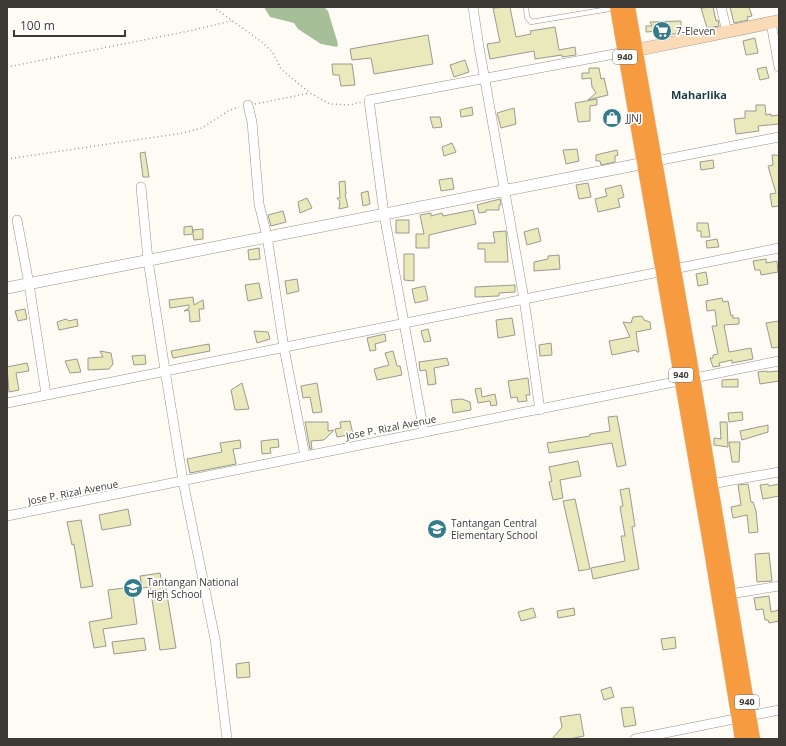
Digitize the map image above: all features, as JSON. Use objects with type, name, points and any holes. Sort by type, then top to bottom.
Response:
[{"type":"highway","name":"940","points":[[621,7],[669,270],[744,717],[753,739]]},
{"type":"highway","name":"940","points":[[742,739],[744,717]]},
{"type":"main road","points":[[630,51],[775,22]]},
{"type":"street","points":[[473,7],[524,299],[540,410]]},
{"type":"street","points":[[720,7],[727,32]]},
{"type":"street","points":[[775,22],[779,67]]},
{"type":"street","points":[[424,432],[384,214],[369,100],[485,77],[630,51]]},
{"type":"street","points":[[248,105],[255,155],[259,204],[267,236],[284,348],[305,456]]},
{"type":"street","points":[[7,288],[505,189],[779,137]]},
{"type":"street","points":[[141,187],[148,260],[165,370],[183,481],[215,639],[227,739]]},
{"type":"street","points":[[16,220],[29,284],[46,394]]},
{"type":"street","points":[[7,403],[165,370],[284,348],[779,248]]},
{"type":"street","name":"Jose P. Rizal Avenue","points":[[7,516],[779,361]]},
{"type":"street","points":[[705,485],[779,472]]},
{"type":"street","points":[[723,595],[779,586]]},
{"type":"street","points":[[635,739],[779,710]]},
{"type":"lane","points":[[526,7],[527,17],[531,22],[621,7]]},
{"type":"path","points":[[214,7],[231,21],[265,44],[273,53],[281,69],[310,93],[330,104],[350,105],[369,100]]},
{"type":"path","points":[[7,67],[182,33],[231,21]]},
{"type":"path","points":[[7,159],[183,133],[202,128],[228,111],[248,105],[310,93]]},
{"type":"shaded area","points":[[264,7],[325,8],[328,11],[338,44],[337,47],[321,44],[298,29],[294,23],[270,17]]},
{"type":"building","points":[[510,7],[516,37],[531,34],[530,31],[555,27],[559,50],[575,47],[576,55],[562,57],[562,55],[535,59],[534,51],[490,59],[487,44],[500,42],[493,8]]},
{"type":"building","points":[[713,7],[716,21],[718,20],[719,26],[707,28],[701,8]]},
{"type":"building","points":[[730,7],[749,7],[752,16],[747,17],[748,20],[734,23]]},
{"type":"building","points":[[681,21],[681,33],[659,36],[659,31],[646,32],[646,26],[652,26],[650,22]]},
{"type":"building","points":[[428,35],[433,64],[374,74],[371,58],[352,60],[350,49]]},
{"type":"building","points":[[755,38],[758,53],[746,55],[743,41]]},
{"type":"building","points":[[465,60],[469,72],[454,77],[450,65]]},
{"type":"building","points":[[332,64],[352,64],[355,85],[341,86],[339,75],[333,75]]},
{"type":"building","points":[[766,67],[769,78],[760,80],[757,69]]},
{"type":"building","points":[[589,68],[599,68],[601,79],[604,78],[608,95],[588,100],[596,93],[592,87],[591,78],[582,79],[582,73],[589,73]]},
{"type":"building","points":[[597,99],[597,105],[590,106],[590,121],[578,122],[575,103]]},
{"type":"building","points":[[756,105],[765,105],[766,115],[779,115],[779,124],[758,126],[759,131],[736,134],[734,119],[745,118],[745,111],[756,111]]},
{"type":"building","points":[[472,107],[473,115],[461,117],[460,110]]},
{"type":"building","points":[[514,108],[516,124],[501,128],[497,113]]},
{"type":"building","points":[[430,117],[440,117],[442,127],[433,128]]},
{"type":"building","points":[[452,143],[456,152],[444,156],[442,147]]},
{"type":"building","points":[[577,149],[579,161],[566,164],[563,150]]},
{"type":"building","points":[[617,150],[618,155],[615,156],[615,162],[601,165],[600,161],[596,161],[596,155]]},
{"type":"building","points":[[145,152],[149,177],[143,177],[140,153]]},
{"type":"building","points":[[772,155],[777,155],[779,157],[779,206],[772,207],[770,194],[776,193],[768,166],[773,165]]},
{"type":"building","points":[[713,160],[714,168],[701,170],[700,162]]},
{"type":"building","points":[[452,178],[454,189],[441,191],[439,180]]},
{"type":"building","points":[[345,181],[345,194],[348,207],[339,209],[340,202],[337,198],[340,198],[339,182]]},
{"type":"building","points":[[588,183],[591,197],[579,199],[576,185]]},
{"type":"building","points":[[621,185],[624,197],[618,199],[620,207],[598,212],[595,199],[607,196],[605,189]]},
{"type":"building","points":[[368,191],[370,204],[363,206],[361,193]]},
{"type":"building","points":[[307,198],[312,208],[300,213],[298,202]]},
{"type":"building","points":[[500,199],[501,205],[499,205],[499,210],[486,210],[486,212],[479,213],[477,205]]},
{"type":"building","points":[[473,210],[476,224],[429,235],[429,248],[416,248],[416,234],[424,234],[420,215],[431,213],[431,216],[442,213],[443,216]]},
{"type":"building","points":[[283,211],[286,222],[271,226],[268,215]]},
{"type":"building","points":[[396,220],[409,220],[409,233],[396,233]]},
{"type":"building","points":[[697,223],[708,223],[710,237],[701,237],[701,231],[697,231]]},
{"type":"building","points":[[192,226],[193,233],[193,230],[203,229],[203,239],[194,240],[193,234],[184,235],[184,227]]},
{"type":"building","points":[[538,228],[541,241],[527,245],[524,232]]},
{"type":"building","points":[[506,231],[508,262],[485,262],[485,249],[478,249],[478,243],[495,243],[493,232]]},
{"type":"building","points":[[717,239],[719,247],[707,248],[706,241]]},
{"type":"building","points":[[259,248],[260,259],[249,260],[248,250]]},
{"type":"building","points":[[404,254],[414,254],[414,281],[404,280]]},
{"type":"building","points":[[559,255],[560,269],[534,271],[534,262],[548,259],[548,256]]},
{"type":"building","points":[[766,259],[766,263],[777,261],[778,272],[761,275],[760,270],[755,270],[753,261]]},
{"type":"building","points":[[706,272],[708,284],[698,286],[696,274]]},
{"type":"building","points":[[297,279],[299,291],[287,294],[285,281]]},
{"type":"building","points":[[259,283],[262,298],[248,301],[245,285]]},
{"type":"building","points":[[515,285],[515,292],[499,293],[499,296],[475,297],[475,287]]},
{"type":"building","points":[[425,286],[428,300],[415,303],[412,289]]},
{"type":"building","points":[[193,297],[194,305],[203,300],[204,309],[199,309],[200,321],[190,322],[189,310],[184,311],[189,308],[189,305],[170,308],[169,300]]},
{"type":"building","points":[[722,298],[723,302],[728,301],[731,316],[733,315],[733,318],[739,318],[739,324],[724,325],[729,352],[751,348],[753,359],[732,363],[732,360],[719,363],[720,366],[713,367],[710,358],[713,358],[713,355],[718,354],[712,326],[717,326],[715,310],[707,311],[706,301]]},
{"type":"building","points":[[25,309],[27,319],[18,321],[15,311]]},
{"type":"building","points":[[642,316],[644,320],[650,322],[651,329],[636,332],[639,352],[636,350],[612,355],[609,341],[630,337],[623,322],[631,323],[633,317]]},
{"type":"building","points":[[512,318],[515,335],[498,338],[496,320]]},
{"type":"building","points":[[66,319],[69,321],[77,319],[78,326],[59,330],[57,322]]},
{"type":"building","points":[[779,321],[779,347],[772,348],[766,323]]},
{"type":"building","points":[[428,329],[431,341],[424,342],[421,331]]},
{"type":"building","points":[[254,331],[268,332],[270,339],[257,343]]},
{"type":"building","points":[[385,334],[386,341],[375,344],[376,350],[370,351],[367,338]]},
{"type":"building","points":[[551,343],[552,355],[540,356],[539,345]]},
{"type":"building","points":[[209,344],[210,351],[173,358],[171,351]]},
{"type":"building","points":[[100,351],[111,353],[113,364],[109,369],[88,370],[88,358],[103,357]]},
{"type":"building","points":[[393,351],[397,366],[400,366],[402,375],[377,380],[374,369],[389,365],[385,353]]},
{"type":"building","points":[[145,355],[146,364],[134,365],[132,356]]},
{"type":"building","points":[[447,358],[449,365],[434,368],[436,384],[428,385],[426,370],[420,371],[419,362]]},
{"type":"building","points":[[77,359],[81,372],[70,373],[65,361]]},
{"type":"building","points":[[27,363],[29,371],[16,373],[19,390],[9,392],[7,367]]},
{"type":"building","points":[[779,371],[779,381],[760,384],[758,372]]},
{"type":"building","points":[[528,378],[530,395],[526,395],[527,401],[518,402],[517,397],[511,398],[508,381]]},
{"type":"building","points":[[738,379],[738,387],[722,387],[722,380]]},
{"type":"building","points":[[242,383],[249,409],[235,410],[231,390]]},
{"type":"building","points":[[317,383],[322,412],[313,413],[310,397],[303,398],[301,386]]},
{"type":"building","points":[[481,388],[482,397],[495,394],[497,405],[491,406],[490,401],[478,403],[475,389]]},
{"type":"building","points":[[462,399],[470,402],[471,410],[453,413],[451,400]]},
{"type":"building","points":[[742,412],[743,420],[729,422],[728,413]]},
{"type":"building","points":[[617,416],[626,465],[617,467],[612,443],[549,453],[547,443],[610,431],[608,417]]},
{"type":"building","points":[[350,421],[353,434],[337,437],[335,429],[341,428],[340,422]]},
{"type":"building","points":[[305,422],[328,422],[328,431],[334,430],[324,440],[311,441],[312,449],[310,449]]},
{"type":"building","points":[[720,422],[727,422],[728,447],[714,445],[714,438],[721,439]]},
{"type":"building","points":[[768,425],[768,432],[742,440],[740,431]]},
{"type":"building","points":[[278,439],[279,447],[270,448],[271,453],[262,454],[261,441]]},
{"type":"building","points":[[240,440],[241,448],[233,449],[236,464],[190,473],[187,459],[222,452],[220,443]]},
{"type":"building","points":[[729,442],[740,442],[739,462],[732,462]]},
{"type":"building","points":[[578,461],[581,476],[560,480],[563,498],[553,500],[549,482],[552,481],[549,467]]},
{"type":"building","points":[[748,484],[751,502],[753,502],[756,511],[758,532],[749,533],[747,515],[733,518],[731,507],[741,505],[738,485]]},
{"type":"building","points":[[768,484],[769,486],[779,484],[779,496],[763,499],[760,485]]},
{"type":"building","points":[[629,488],[635,526],[632,527],[639,569],[593,579],[591,568],[625,561],[621,536],[625,536],[620,507],[623,506],[620,490]]},
{"type":"building","points":[[575,499],[590,569],[579,571],[563,501]]},
{"type":"building","points":[[128,509],[131,525],[102,530],[99,515]]},
{"type":"building","points":[[81,520],[93,586],[81,588],[74,544],[72,545],[67,522]]},
{"type":"building","points":[[769,553],[772,581],[757,582],[755,554]]},
{"type":"building","points":[[160,573],[163,589],[166,589],[176,648],[160,650],[150,587],[142,588],[140,576]]},
{"type":"building","points":[[132,587],[137,624],[103,629],[106,646],[94,648],[89,622],[112,618],[108,590]]},
{"type":"building","points":[[769,596],[771,612],[779,610],[779,621],[769,623],[768,620],[765,620],[763,609],[756,610],[754,598]]},
{"type":"building","points":[[533,608],[536,617],[521,621],[518,612]]},
{"type":"building","points":[[574,608],[575,615],[558,618],[557,611]]},
{"type":"building","points":[[675,637],[676,648],[663,650],[661,639]]},
{"type":"building","points":[[144,638],[146,650],[114,654],[112,642]]},
{"type":"building","points":[[249,662],[250,677],[237,678],[236,664]]},
{"type":"building","points":[[611,687],[614,697],[604,700],[601,690]]},
{"type":"building","points":[[633,707],[636,725],[624,727],[621,708]]},
{"type":"building","points":[[580,714],[584,736],[569,739],[552,739],[562,727],[560,717]]},
{"type":"place","name":"7-Eleven","points":[[662,31]]},
{"type":"place","name":"JJNJ","points":[[612,118]]},
{"type":"place","name":"Tantangan Central Elementary School","points":[[437,529]]},
{"type":"place","name":"Tantangan National High School","points":[[133,588]]},
{"type":"district","name":"Maharlika","points":[[699,95]]}]
